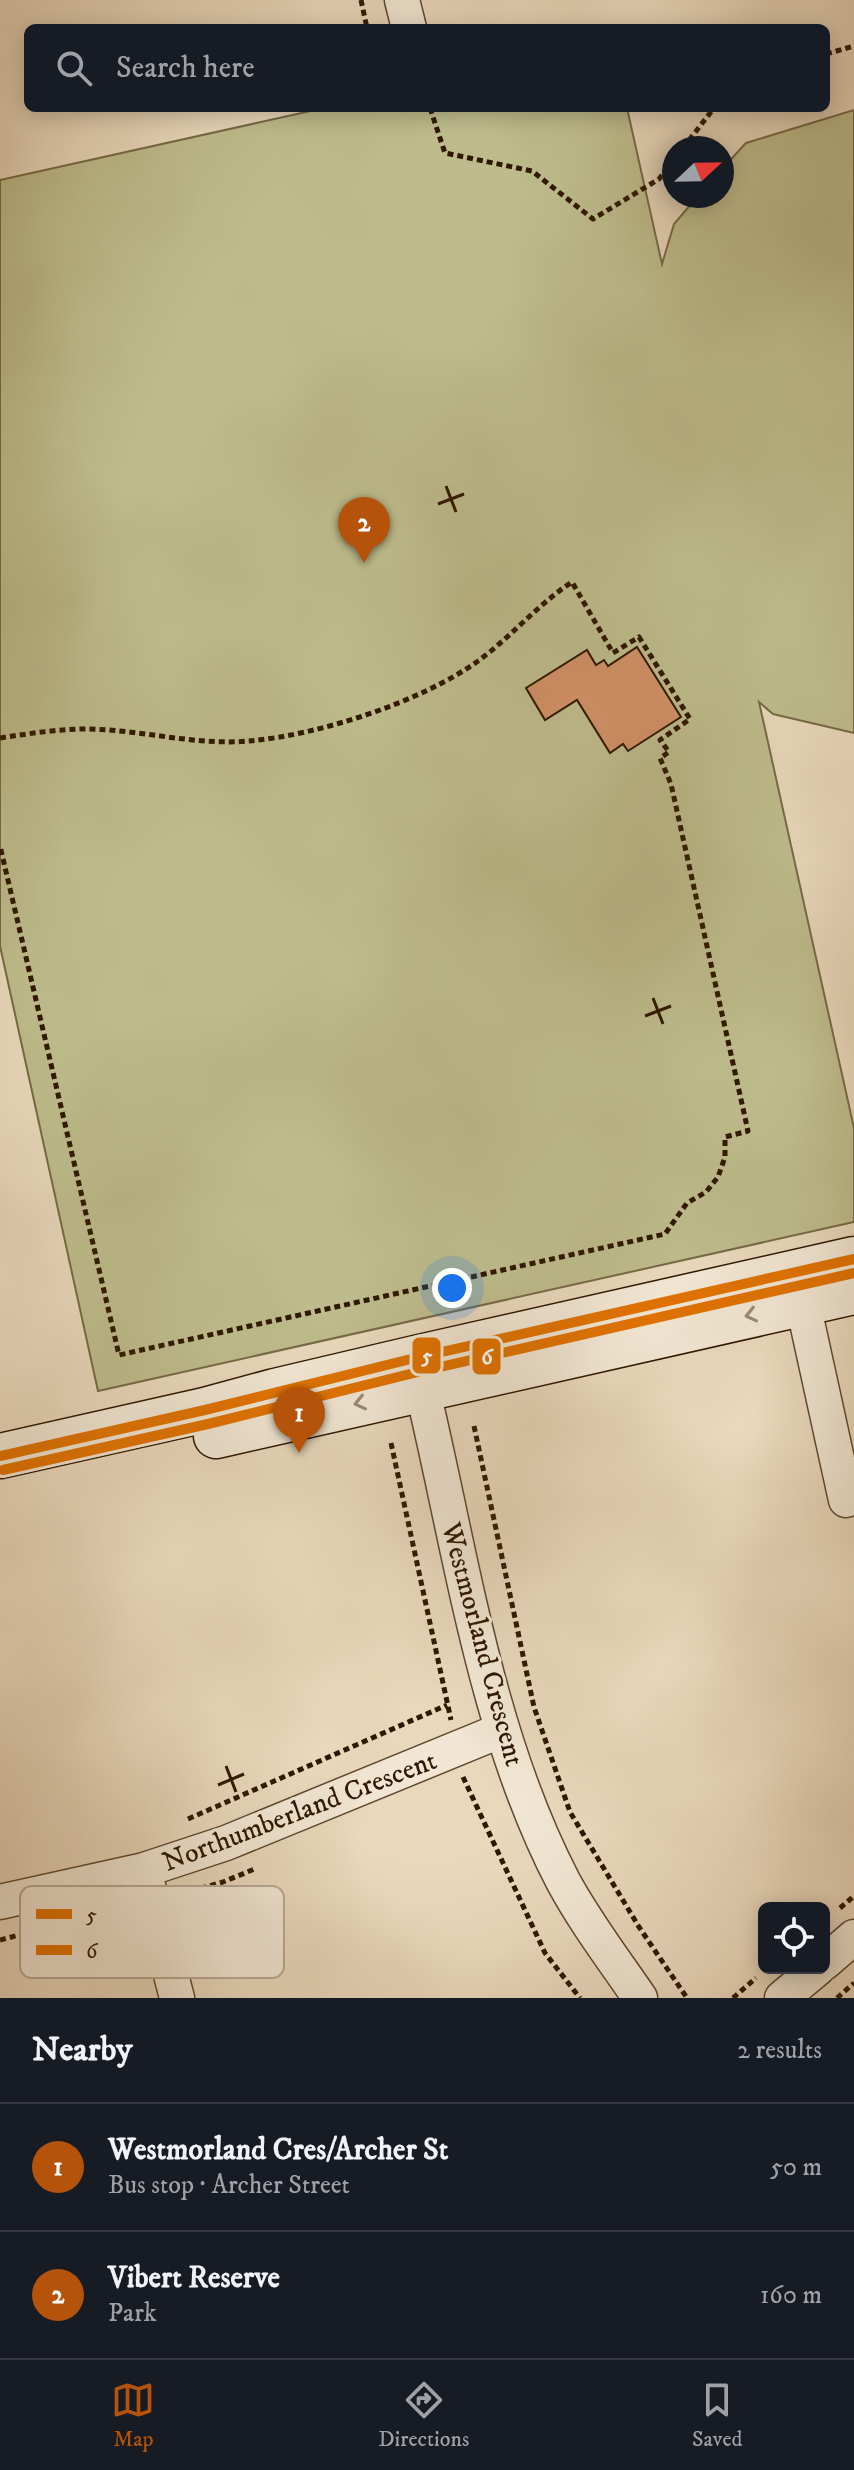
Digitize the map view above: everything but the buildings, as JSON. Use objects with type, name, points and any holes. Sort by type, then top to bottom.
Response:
[{"type":"main road","points":[[0,1484],[208,1424],[418,1373],[802,1287],[854,1259]]},
{"type":"main road","points":[[802,1287],[854,1292]]},
{"type":"main road","points":[[0,1456],[208,1424]]},
{"type":"street","points":[[402,0],[408,24]]},
{"type":"street","points":[[802,1287],[846,1500]]},
{"type":"street","name":"Westmorland Crescent","points":[[418,1373],[502,1730],[533,1814],[564,1882],[640,1998]]},
{"type":"street","name":"Northumberland Crescent","points":[[72,1886],[144,1870],[226,1843],[502,1730]]},
{"type":"street","points":[[144,1870],[148,1886]]},
{"type":"street","name":"Northumberland Crescent","points":[[0,1902],[20,1898]]},
{"type":"street","points":[[830,1958],[854,1937]]},
{"type":"street","points":[[769,1988],[803,1974]]},
{"type":"street","points":[[172,1978],[177,1998]]},
{"type":"path","points":[[361,0],[366,24]]},
{"type":"path","points":[[830,53],[854,46]]},
{"type":"path","points":[[431,112],[445,153],[532,171],[593,219],[662,175]]},
{"type":"path","points":[[692,136],[711,112]]},
{"type":"path","points":[[0,738],[80,729],[197,740],[249,741],[310,730],[372,712],[431,687],[478,661],[572,582],[613,653],[639,637],[690,719],[660,740],[669,752],[660,758],[671,784],[748,1131],[725,1137],[725,1157],[718,1177],[706,1192],[687,1203],[665,1234],[119,1355],[0,846]]},
{"type":"path","points":[[474,1426],[534,1707],[570,1812],[639,1927],[687,1998]]},
{"type":"path","points":[[180,1823],[447,1705]]},
{"type":"path","points":[[837,1998],[854,1983]]},
{"type":"path","points":[[733,1998],[769,1988]]},
{"type":"shaded area","points":[[854,110],[854,733],[773,714],[759,702],[854,1128],[854,1222],[98,1391],[0,946],[0,180],[306,112],[628,112],[662,264],[674,224],[688,208],[734,208],[734,156],[746,143]]},
{"type":"transit line","name":"5","points":[[0,1456],[854,1259]]},
{"type":"transit line","name":"6","points":[[3,1470],[854,1273]]},
{"type":"place","name":"Vibert Reserve","points":[[364,563]]},
{"type":"place","name":"Westmorland Cres/Archer St","points":[[299,1453]]}]
